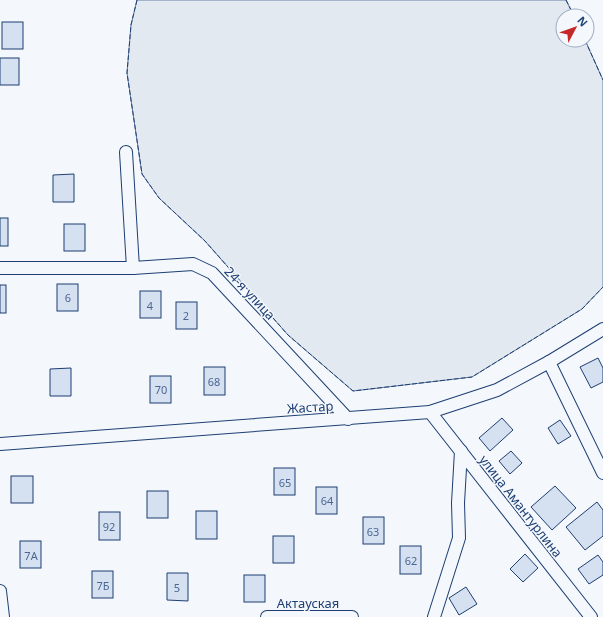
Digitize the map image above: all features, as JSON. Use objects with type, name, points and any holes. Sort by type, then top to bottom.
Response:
[{"type":"street","points":[[126,152],[134,268]]},
{"type":"street","name":"24-я улица","points":[[0,268],[134,268],[193,264],[212,273],[348,419]]},
{"type":"street","name":"Жастар","points":[[0,444],[430,412],[497,390],[549,362],[603,329]]},
{"type":"street","points":[[549,362],[603,473]]},
{"type":"street","name":"улица Амантурлина","points":[[430,412],[591,617]]},
{"type":"street","points":[[434,617],[459,538],[458,504],[461,451]]},
{"type":"street","points":[[0,591],[3,617]]},
{"type":"street","name":"Актауская","points":[[267,617],[348,617]]},
{"type":"shaded area","points":[[137,0],[566,0],[570,8],[555,8],[555,48],[589,48],[603,80],[603,287],[582,309],[472,377],[353,391],[288,335],[205,241],[159,198],[142,174],[127,73],[131,25]]},
{"type":"building","points":[[2,22],[23,22],[23,49],[2,49]]},
{"type":"building","points":[[0,58],[19,58],[19,85],[0,85]]},
{"type":"building","points":[[74,174],[74,202],[53,202],[53,175]]},
{"type":"building","points":[[0,218],[8,218],[8,246],[0,246]]},
{"type":"building","points":[[64,224],[85,224],[85,251],[64,251]]},
{"type":"building","points":[[57,284],[78,284],[78,311],[57,311]]},
{"type":"building","points":[[0,285],[6,285],[6,313],[0,313]]},
{"type":"building","points":[[140,291],[161,291],[161,318],[140,318]]},
{"type":"building","points":[[176,302],[197,302],[197,329],[176,329]]},
{"type":"building","points":[[598,358],[603,368],[603,382],[591,388],[580,367]]},
{"type":"building","points":[[204,367],[225,367],[225,395],[204,395]]},
{"type":"building","points":[[71,368],[71,396],[50,396],[50,369]]},
{"type":"building","points":[[150,376],[171,376],[171,403],[150,403]]},
{"type":"building","points":[[502,418],[513,430],[490,451],[479,438]]},
{"type":"building","points":[[560,420],[571,436],[558,444],[548,428]]},
{"type":"building","points":[[511,451],[522,463],[510,474],[499,461]]},
{"type":"building","points":[[274,468],[295,468],[295,495],[274,495]]},
{"type":"building","points":[[11,476],[33,476],[33,503],[11,503]]},
{"type":"building","points":[[555,486],[576,508],[552,530],[531,507]]},
{"type":"building","points":[[316,487],[337,487],[337,514],[316,514]]},
{"type":"building","points":[[147,491],[168,491],[168,518],[147,518]]},
{"type":"building","points":[[597,502],[603,510],[603,536],[585,550],[566,527]]},
{"type":"building","points":[[196,511],[217,511],[217,539],[196,539]]},
{"type":"building","points":[[99,512],[120,512],[120,540],[99,540]]},
{"type":"building","points":[[363,517],[384,517],[384,544],[363,544]]},
{"type":"building","points":[[273,536],[294,536],[294,563],[273,563]]},
{"type":"building","points":[[20,541],[41,541],[41,568],[20,568]]},
{"type":"building","points":[[400,546],[421,546],[421,574],[400,574]]},
{"type":"building","points":[[525,554],[538,568],[523,582],[510,569]]},
{"type":"building","points":[[598,555],[603,562],[603,575],[589,584],[578,569]]},
{"type":"building","points":[[92,571],[113,571],[113,598],[92,598]]},
{"type":"building","points":[[167,573],[188,573],[188,601],[167,600]]},
{"type":"building","points":[[244,575],[265,575],[265,602],[244,602]]},
{"type":"building","points":[[466,587],[477,604],[459,615],[449,598]]},
{"type":"fence","points":[[137,0],[131,25],[127,73],[142,174],[159,198],[205,241],[288,335],[353,391],[472,377],[582,309],[603,287]]},
{"type":"fence","points":[[566,0],[570,8]]},
{"type":"fence","points":[[589,48],[603,80]]}]
